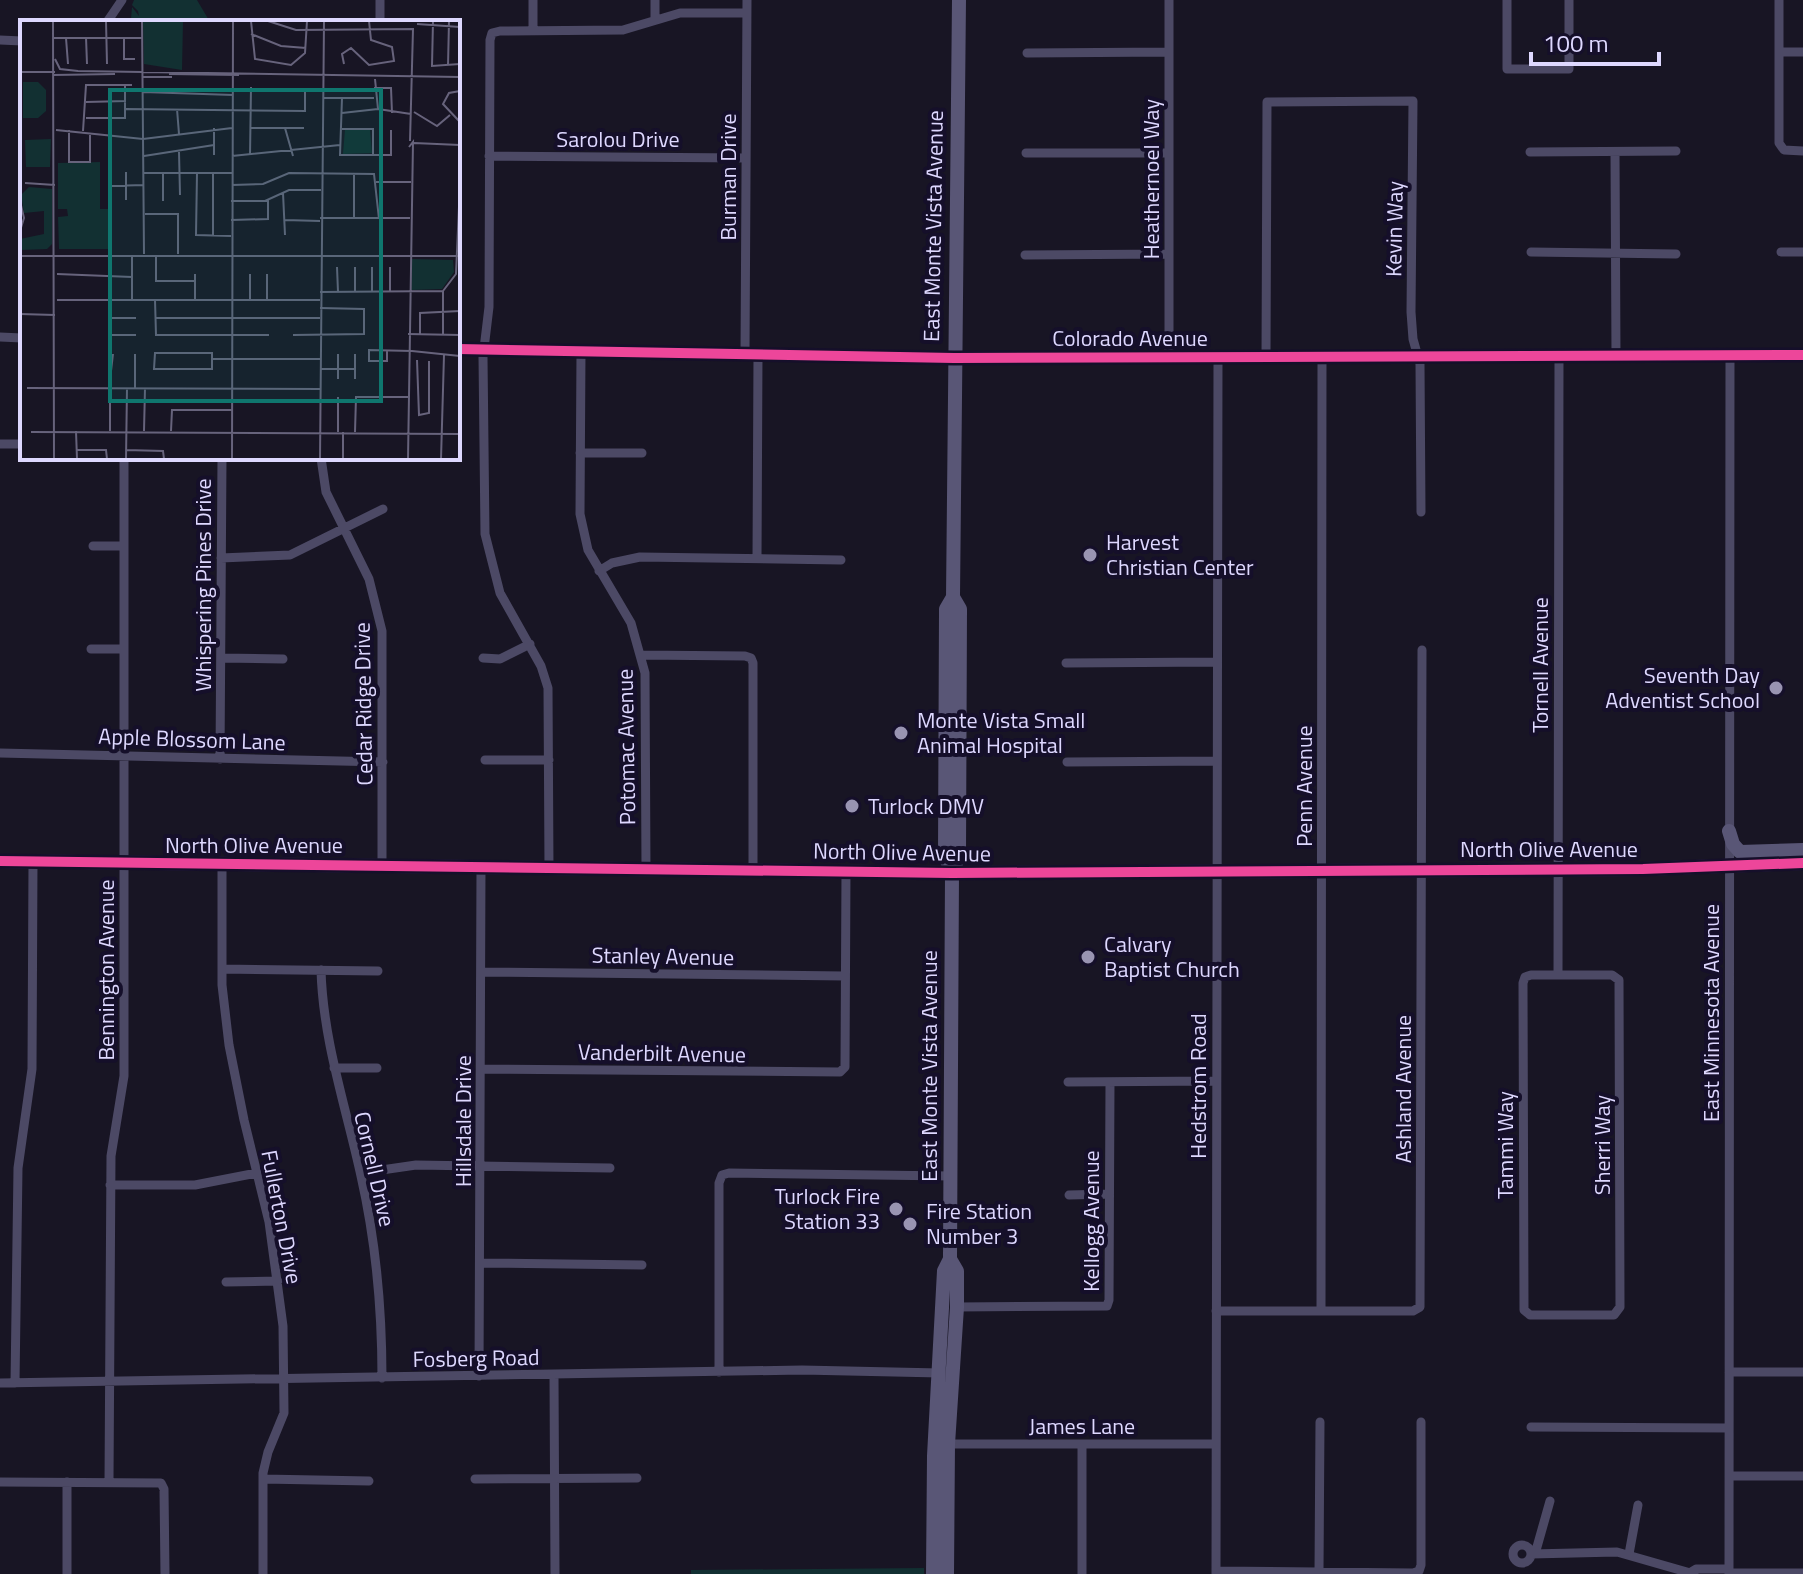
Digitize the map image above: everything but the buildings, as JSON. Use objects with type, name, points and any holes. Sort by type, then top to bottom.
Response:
[{"type":"main road","name":"East Monte Vista Avenue","points":[[952,873],[945,856],[946,609],[953,597],[959,0]]},
{"type":"main road","name":"East Monte Vista Avenue","points":[[947,1574],[944,1271],[950,1259],[952,873],[959,856],[960,702],[960,609],[953,597]]},
{"type":"main road","points":[[946,652],[953,656],[960,702]]},
{"type":"main road","points":[[1729,831],[1733,844],[1740,852],[1803,850]]},
{"type":"main road","points":[[0,854],[27,862]]},
{"type":"main road","name":"North Olive Avenue","points":[[0,861],[952,873],[1558,869],[1803,863]]},
{"type":"main road","name":"East Monte Vista Avenue","points":[[933,1574],[934,1456],[957,1307],[957,1271],[950,1259]]},
{"type":"street","points":[[112,20],[122,0]]},
{"type":"street","points":[[533,0],[533,31]]},
{"type":"street","points":[[655,0],[655,20]]},
{"type":"street","name":"Burman Drive","points":[[745,354],[747,0]]},
{"type":"street","name":"Heathernoel Way","points":[[1169,0],[1169,358]]},
{"type":"street","points":[[1507,0],[1507,69],[1569,69],[1569,0]]},
{"type":"street","points":[[1779,0],[1781,149],[1803,151]]},
{"type":"street","points":[[549,868],[548,688],[530,644],[500,593],[487,550],[483,491],[483,349],[488,314],[492,33],[623,30],[691,12],[747,13]]},
{"type":"street","points":[[0,40],[20,41]]},
{"type":"street","points":[[1027,53],[1169,52]]},
{"type":"street","points":[[1779,52],[1803,52]]},
{"type":"street","name":"Kevin Way","points":[[1266,357],[1267,102],[1413,101],[1411,312],[1418,357],[1421,512]]},
{"type":"street","points":[[1530,152],[1676,151]]},
{"type":"street","points":[[1615,152],[1616,356]]},
{"type":"street","points":[[1026,153],[1169,153]]},
{"type":"street","name":"Sarolou Drive","points":[[489,156],[746,158]]},
{"type":"street","points":[[1531,252],[1676,254]]},
{"type":"street","points":[[1781,252],[1803,252]]},
{"type":"street","points":[[1025,255],[1169,254]]},
{"type":"street","points":[[0,337],[20,338]]},
{"type":"street","name":"Colorado Avenue","points":[[460,349],[954,358],[1803,355]]},
{"type":"street","name":"Potomac Avenue","points":[[581,352],[581,525],[588,550],[621,603],[641,655],[647,706],[646,869]]},
{"type":"street","points":[[757,558],[758,355]]},
{"type":"street","name":"East Minnesota Avenue","points":[[1729,1572],[1730,355]]},
{"type":"street","name":"Tornell Avenue","points":[[1558,975],[1559,356]]},
{"type":"street","name":"Hedstrom Road","points":[[1216,1573],[1218,357]]},
{"type":"street","name":"Penn Avenue","points":[[1321,1311],[1322,357]]},
{"type":"street","points":[[580,453],[642,453]]},
{"type":"street","name":"Bennington Avenue","points":[[109,1481],[111,1156],[124,1076],[124,460]]},
{"type":"street","name":"Whispering Pines Drive","points":[[220,759],[222,460]]},
{"type":"street","name":"Cedar Ridge Drive","points":[[321,460],[326,492],[369,579],[382,631],[382,866]]},
{"type":"street","points":[[221,558],[290,555],[383,509]]},
{"type":"street","points":[[93,546],[124,546]]},
{"type":"street","points":[[599,571],[612,563],[640,557],[841,560]]},
{"type":"street","points":[[483,658],[500,659],[530,644]]},
{"type":"street","points":[[91,649],[124,649]]},
{"type":"street","name":"Ashland Avenue","points":[[1321,1311],[1413,1311],[1419,1308],[1422,650]]},
{"type":"street","points":[[641,655],[751,658],[753,870]]},
{"type":"street","points":[[221,658],[283,659]]},
{"type":"street","points":[[1066,663],[1217,662]]},
{"type":"street","name":"Apple Blossom Lane","points":[[0,753],[383,762]]},
{"type":"street","points":[[485,760],[549,760]]},
{"type":"street","points":[[1067,762],[1217,761]]},
{"type":"street","points":[[15,1383],[18,1168],[32,1069],[27,862]]},
{"type":"street","name":"Fullerton Drive","points":[[222,865],[222,969],[233,1071],[269,1222],[278,1281],[284,1380],[283,1418],[268,1452],[263,1479],[263,1574]]},
{"type":"street","name":"Hillsdale Drive","points":[[479,1376],[481,867]]},
{"type":"street","points":[[845,976],[846,871]]},
{"type":"street","points":[[222,969],[378,971]]},
{"type":"street","name":"Cornell Drive","points":[[321,970],[334,1068],[361,1173],[378,1280],[382,1378]]},
{"type":"street","name":"Stanley Avenue","points":[[481,972],[845,976]]},
{"type":"street","name":"Sherri Way","points":[[1525,1313],[1618,1313],[1620,984],[1617,977],[1558,975]]},
{"type":"street","name":"Tammi Way","points":[[1525,1313],[1523,983],[1525,977],[1558,975]]},
{"type":"street","name":"Vanderbilt Avenue","points":[[481,1069],[842,1071],[845,1067],[845,976]]},
{"type":"street","points":[[334,1068],[377,1068]]},
{"type":"street","points":[[1068,1082],[1216,1081]]},
{"type":"street","name":"Kellogg Avenue","points":[[957,1307],[1106,1307],[1109,1300],[1110,1082]]},
{"type":"street","points":[[361,1173],[406,1165],[610,1168]]},
{"type":"street","points":[[110,1185],[195,1185],[257,1173]]},
{"type":"street","points":[[719,1372],[719,1183],[722,1175],[951,1176]]},
{"type":"street","points":[[1069,1195],[1109,1194]]},
{"type":"street","points":[[480,1263],[642,1265]]},
{"type":"street","points":[[226,1282],[278,1281]]},
{"type":"street","points":[[1216,1311],[1321,1311]]},
{"type":"street","name":"Fosberg Road","points":[[0,1383],[802,1370],[946,1373]]},
{"type":"street","points":[[1729,1372],[1803,1372]]},
{"type":"street","points":[[554,1375],[555,1574]]},
{"type":"street","points":[[1319,1572],[1320,1422]]},
{"type":"street","points":[[1216,1573],[1419,1571],[1421,1422]]},
{"type":"street","points":[[1531,1427],[1728,1428]]},
{"type":"street","name":"James Lane","points":[[948,1444],[1216,1444]]},
{"type":"street","points":[[1082,1444],[1082,1574]]},
{"type":"street","points":[[1729,1476],[1803,1476]]},
{"type":"street","points":[[475,1479],[637,1478]]},
{"type":"street","points":[[263,1479],[369,1481]]},
{"type":"street","points":[[0,1482],[161,1483],[164,1489],[165,1574]]},
{"type":"street","points":[[67,1482],[67,1574]]},
{"type":"street","points":[[1516,1574],[1515,1559],[1525,1563],[1533,1554],[1550,1501]]},
{"type":"street","points":[[1629,1554],[1638,1505]]},
{"type":"street","points":[[1533,1554],[1629,1554],[1692,1573],[1696,1569],[1803,1573]]},
{"type":"street","points":[[1647,1560],[1647,1574]]},
{"type":"green space","points":[[134,0],[197,0],[209,20],[132,20],[132,7],[139,16],[132,5]]},
{"type":"green space","points":[[924,1568],[924,1574],[691,1574],[691,1570]]},
{"type":"cycle path","points":[[460,349],[954,358],[1803,355]]},
{"type":"cycle path","points":[[0,861],[952,873],[1643,869],[1803,863]]},
{"type":"place","name":"Harvest Christian Center","points":[[1090,555]]},
{"type":"place","name":"Seventh Day Adventist School","points":[[1776,688]]},
{"type":"place","name":"Monte Vista Small Animal Hospital","points":[[901,733]]},
{"type":"place","name":"Turlock DMV","points":[[852,806]]},
{"type":"place","name":"Calvary Baptist Church","points":[[1088,957]]},
{"type":"place","name":"Turlock Fire Station 33","points":[[896,1209]]},
{"type":"place","name":"Fire Station Number 3","points":[[910,1224]]}]
